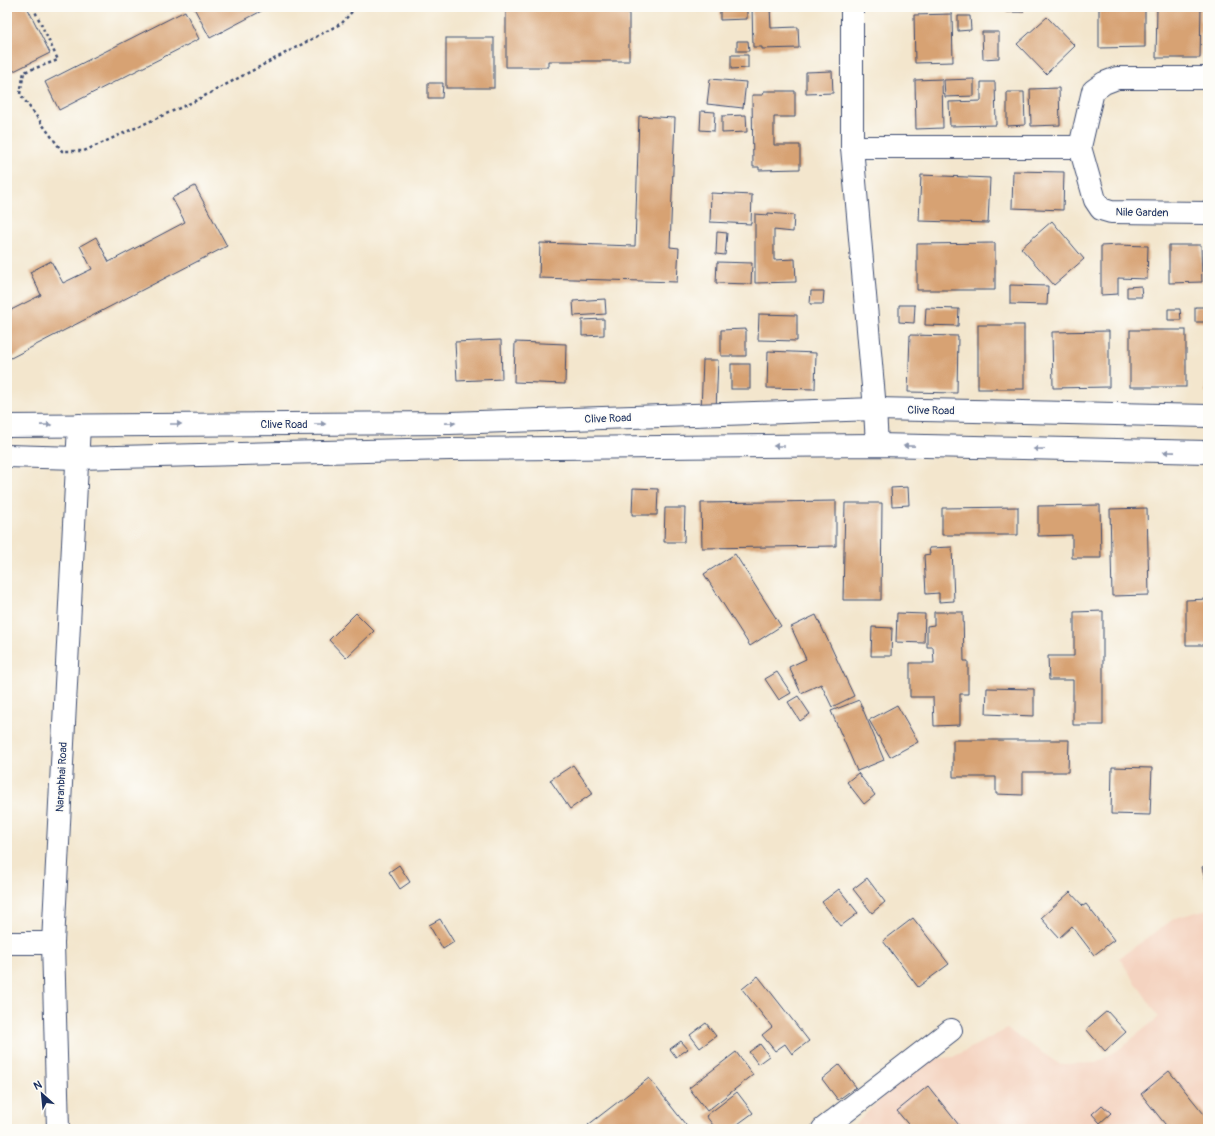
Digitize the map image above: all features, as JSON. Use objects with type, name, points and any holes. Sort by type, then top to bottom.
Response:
[{"type":"street","points":[[852,7],[852,147],[877,445]]},
{"type":"street","name":"Nile Garden","points":[[1208,78],[1117,78],[1104,83],[1094,91],[1080,147],[1094,200],[1102,208],[1111,212],[1208,213]]},
{"type":"street","points":[[852,147],[1080,147]]},
{"type":"street","name":"Clive Road","points":[[7,426],[450,424],[875,409],[1208,416]]},
{"type":"street","name":"Naranbhai Road","points":[[58,1129],[53,943],[79,425]]},
{"type":"street","points":[[7,456],[77,458],[450,449],[877,445],[1208,452]]},
{"type":"street","points":[[7,944],[53,943]]},
{"type":"street","points":[[823,1129],[951,1030]]},
{"type":"path","points":[[33,7],[58,60],[24,72],[20,94],[62,151],[84,151],[195,101],[342,23],[356,7]]},
{"type":"shaded area","points":[[1208,909],[1208,1129],[851,1129],[886,1093],[925,1060],[953,1057],[1007,1029],[1059,1064],[1096,1063],[1118,1050],[1159,1017],[1119,958],[1175,918]]},
{"type":"building","points":[[7,7],[27,7],[50,53],[12,72],[7,63]]},
{"type":"building","points":[[269,7],[210,38],[194,8]]},
{"type":"building","points":[[506,7],[629,7],[629,61],[548,61],[548,67],[506,67]]},
{"type":"building","points":[[720,7],[747,7],[747,19],[720,20]]},
{"type":"building","points":[[752,7],[770,7],[771,28],[798,27],[799,48],[762,49],[762,47],[753,47]]},
{"type":"building","points":[[1006,7],[1024,7],[1023,12],[1006,12]]},
{"type":"building","points":[[1099,7],[1145,7],[1145,47],[1099,48]]},
{"type":"building","points":[[1157,7],[1201,7],[1200,58],[1156,58]]},
{"type":"building","points":[[185,11],[199,39],[59,110],[45,82]]},
{"type":"building","points":[[952,14],[953,62],[915,63],[914,15]]},
{"type":"building","points":[[958,16],[970,16],[971,30],[958,31]]},
{"type":"building","points":[[1047,17],[1075,46],[1046,74],[1017,44]]},
{"type":"building","points":[[982,32],[999,32],[999,58],[983,59]]},
{"type":"building","points":[[446,38],[494,38],[494,88],[446,88]]},
{"type":"building","points":[[737,41],[748,41],[749,51],[737,51]]},
{"type":"building","points":[[731,55],[748,55],[748,68],[731,69]]},
{"type":"building","points":[[832,71],[833,93],[806,94],[806,72]]},
{"type":"building","points":[[710,79],[746,82],[743,108],[707,104]]},
{"type":"building","points":[[942,79],[943,128],[916,129],[915,80]]},
{"type":"building","points":[[974,79],[974,96],[945,97],[944,80]]},
{"type":"building","points":[[981,82],[995,82],[996,125],[950,126],[949,102],[981,101]]},
{"type":"building","points":[[428,83],[443,83],[442,98],[428,98]]},
{"type":"building","points":[[1059,88],[1060,125],[1031,126],[1030,89]]},
{"type":"building","points":[[764,91],[795,91],[795,117],[774,117],[774,145],[800,145],[800,169],[759,170],[759,167],[753,167],[752,95],[763,95]]},
{"type":"building","points":[[1007,92],[1024,92],[1025,125],[1007,126]]},
{"type":"building","points":[[701,111],[715,112],[714,131],[700,130]]},
{"type":"building","points":[[746,115],[747,132],[722,133],[722,116]]},
{"type":"building","points":[[639,116],[675,118],[670,247],[679,248],[677,282],[539,278],[540,243],[635,246]]},
{"type":"building","points":[[1013,171],[1064,172],[1063,210],[1012,208]]},
{"type":"building","points":[[921,175],[990,178],[988,223],[919,221]]},
{"type":"building","points":[[195,186],[227,246],[7,360],[7,312],[41,295],[30,272],[51,261],[63,283],[92,269],[80,246],[96,237],[109,262],[185,222],[172,198]]},
{"type":"building","points":[[711,193],[752,195],[751,224],[710,222]]},
{"type":"building","points":[[768,213],[794,215],[793,232],[774,230],[774,260],[795,259],[796,282],[755,283],[755,214],[768,215]]},
{"type":"building","points":[[1052,221],[1084,259],[1054,285],[1021,248]]},
{"type":"building","points":[[717,232],[727,233],[725,255],[716,254]]},
{"type":"building","points":[[995,243],[995,290],[917,290],[917,244]]},
{"type":"building","points":[[1169,245],[1201,245],[1202,282],[1169,283]]},
{"type":"building","points":[[1101,246],[1148,246],[1147,279],[1118,278],[1118,294],[1101,295]]},
{"type":"building","points":[[717,262],[752,263],[751,284],[716,283]]},
{"type":"building","points":[[1010,285],[1048,286],[1047,305],[1010,304]]},
{"type":"building","points":[[1141,286],[1142,297],[1127,297],[1127,287]]},
{"type":"building","points":[[811,291],[824,291],[823,304],[810,304]]},
{"type":"building","points":[[605,299],[606,314],[574,316],[573,301]]},
{"type":"building","points":[[899,305],[915,305],[914,323],[899,322]]},
{"type":"building","points":[[1195,307],[1208,307],[1208,322],[1195,322]]},
{"type":"building","points":[[926,308],[959,309],[958,326],[925,325]]},
{"type":"building","points":[[1168,309],[1180,309],[1181,320],[1168,320]]},
{"type":"building","points":[[759,314],[797,315],[797,341],[758,340]]},
{"type":"building","points":[[604,319],[604,335],[582,336],[582,320]]},
{"type":"building","points":[[978,325],[1024,325],[1024,389],[978,389]]},
{"type":"building","points":[[746,329],[746,356],[721,356],[721,330]]},
{"type":"building","points":[[1130,330],[1186,330],[1186,387],[1130,387]]},
{"type":"building","points":[[1109,331],[1109,387],[1053,388],[1052,332]]},
{"type":"building","points":[[910,335],[958,336],[957,393],[908,392]]},
{"type":"building","points":[[501,340],[502,379],[457,381],[455,342]]},
{"type":"building","points":[[515,342],[566,344],[565,384],[514,382]]},
{"type":"building","points":[[768,351],[816,353],[815,389],[767,388]]},
{"type":"building","points":[[703,360],[718,360],[716,410],[701,410]]},
{"type":"building","points":[[1208,361],[1208,393],[1205,392]]},
{"type":"building","points":[[731,364],[750,364],[750,389],[731,389]]},
{"type":"building","points":[[908,487],[909,505],[892,506],[891,488]]},
{"type":"building","points":[[633,488],[658,489],[657,515],[632,515]]},
{"type":"building","points":[[836,501],[836,546],[702,548],[701,503]]},
{"type":"building","points":[[845,503],[882,503],[881,600],[843,600]]},
{"type":"building","points":[[1100,505],[1101,558],[1072,558],[1072,535],[1038,536],[1038,506]]},
{"type":"building","points":[[1018,507],[1018,535],[942,535],[942,508]]},
{"type":"building","points":[[665,508],[685,508],[684,542],[664,542]]},
{"type":"building","points":[[1147,508],[1149,595],[1112,596],[1110,509]]},
{"type":"building","points":[[952,547],[954,601],[939,602],[939,593],[926,594],[924,555],[930,554],[929,548]]},
{"type":"building","points":[[735,554],[781,626],[750,646],[704,574]]},
{"type":"building","points":[[1208,599],[1208,645],[1186,645],[1186,600]]},
{"type":"building","points":[[1103,611],[1103,725],[1073,725],[1073,680],[1049,680],[1048,656],[1074,656],[1074,612]]},
{"type":"building","points":[[934,612],[963,612],[964,661],[968,661],[968,694],[960,694],[960,725],[934,726],[933,697],[910,697],[910,663],[934,663],[933,647],[927,647],[927,626],[934,625]]},
{"type":"building","points":[[356,613],[374,631],[346,658],[329,640]]},
{"type":"building","points":[[897,613],[925,614],[924,643],[896,642]]},
{"type":"building","points":[[816,615],[854,696],[832,707],[821,684],[801,693],[789,667],[806,659],[791,627]]},
{"type":"building","points":[[872,627],[892,628],[891,656],[871,656]]},
{"type":"building","points":[[777,672],[791,693],[779,700],[765,679]]},
{"type":"building","points":[[987,688],[1034,689],[1034,716],[986,714]]},
{"type":"building","points":[[798,696],[810,714],[800,721],[788,702]]},
{"type":"building","points":[[859,700],[884,760],[857,771],[831,711]]},
{"type":"building","points":[[897,705],[918,742],[890,757],[869,720]]},
{"type":"building","points":[[953,740],[1069,740],[1068,772],[1023,772],[1023,795],[996,794],[996,777],[953,777]]},
{"type":"building","points":[[573,765],[593,793],[570,809],[550,780]]},
{"type":"building","points":[[1112,767],[1152,768],[1150,815],[1111,814]]},
{"type":"building","points":[[858,773],[875,795],[864,804],[847,782]]},
{"type":"building","points":[[399,865],[410,882],[400,889],[389,872]]},
{"type":"building","points":[[1208,865],[1208,889],[1202,867]]},
{"type":"building","points":[[867,878],[885,902],[872,913],[853,889]]},
{"type":"building","points":[[839,889],[858,913],[841,926],[822,902]]},
{"type":"building","points":[[1070,892],[1083,906],[1086,904],[1114,940],[1094,955],[1072,926],[1059,938],[1041,918]]},
{"type":"building","points":[[913,918],[949,964],[918,987],[883,941]]},
{"type":"building","points":[[440,919],[454,942],[443,949],[429,925]]},
{"type":"building","points":[[758,976],[809,1041],[792,1054],[785,1044],[775,1051],[762,1035],[772,1027],[742,989]]},
{"type":"building","points":[[1107,1011],[1126,1032],[1105,1051],[1086,1029]]},
{"type":"building","points":[[706,1023],[716,1036],[700,1048],[690,1035]]},
{"type":"building","points":[[681,1041],[688,1049],[676,1057],[670,1049]]},
{"type":"building","points":[[760,1044],[769,1056],[758,1064],[749,1052]]},
{"type":"building","points":[[736,1052],[753,1075],[707,1111],[689,1088]]},
{"type":"building","points":[[839,1065],[856,1087],[838,1100],[822,1079]]},
{"type":"building","points":[[1169,1071],[1208,1119],[1208,1129],[1169,1129],[1141,1094]]},
{"type":"building","points":[[649,1078],[689,1129],[591,1129],[588,1125]]},
{"type":"building","points":[[928,1086],[962,1129],[912,1129],[897,1111]]},
{"type":"building","points":[[737,1092],[753,1113],[731,1129],[716,1129],[706,1116]]},
{"type":"building","points":[[1102,1105],[1111,1113],[1100,1123],[1092,1114]]}]
